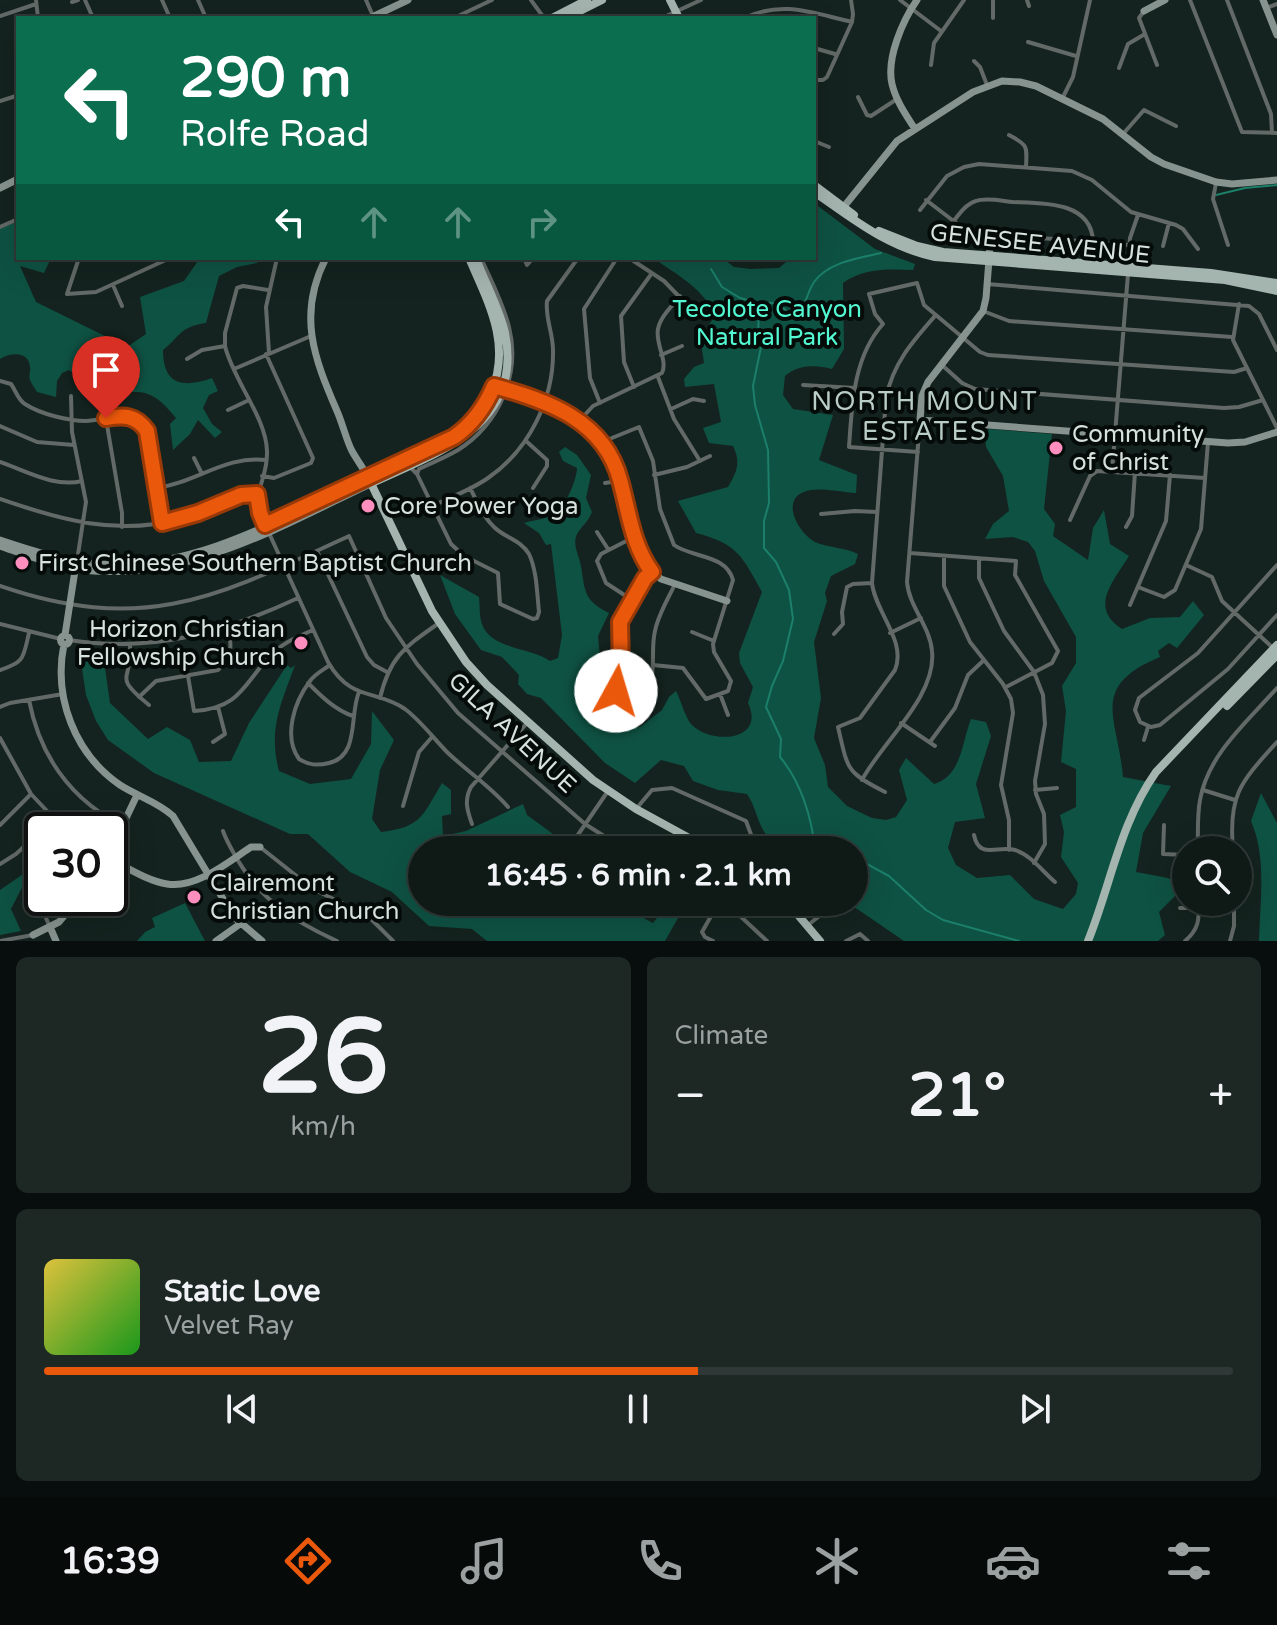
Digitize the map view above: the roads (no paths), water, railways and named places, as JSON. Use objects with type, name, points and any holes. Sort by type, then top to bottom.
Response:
[{"type":"main road","points":[[556,16],[587,0]]},
{"type":"main road","points":[[570,16],[602,0]]},
{"type":"main road","points":[[673,0],[680,14]]},
{"type":"main road","name":"GENESEE AVENUE","points":[[816,187],[877,235],[919,254],[1128,270],[1227,274],[1277,283]]},
{"type":"main road","name":"GENESEE AVENUE","points":[[816,193],[842,209]]},
{"type":"main road","points":[[369,481],[462,431],[501,388],[499,337],[470,260]]},
{"type":"main road","points":[[369,481],[409,466],[467,437],[488,413],[501,388],[507,352],[505,332],[479,260]]},
{"type":"main road","name":"GENESEE AVENUE","points":[[1128,270],[1243,282],[1277,291]]},
{"type":"main road","points":[[369,481],[385,523],[392,530],[417,584],[466,662],[527,723],[608,790],[678,836]]},
{"type":"main road","points":[[1090,941],[1132,824],[1146,795],[1178,755],[1268,665],[1276,649]]},
{"type":"main road","points":[[1090,941],[1127,823],[1146,786],[1276,649]]},
{"type":"main road","points":[[800,916],[820,941]]},
{"type":"street","points":[[374,16],[406,0]]},
{"type":"street","points":[[458,16],[492,0]]},
{"type":"street","points":[[680,14],[701,0]]},
{"type":"street","points":[[816,80],[823,80],[852,22],[851,0]]},
{"type":"street","points":[[900,0],[941,31]]},
{"type":"street","points":[[915,129],[897,99],[890,70],[900,31],[917,0]]},
{"type":"street","points":[[931,65],[934,43],[964,0]]},
{"type":"street","points":[[993,0],[993,18]]},
{"type":"street","points":[[1062,99],[1073,77],[1090,0]]},
{"type":"street","points":[[1157,65],[1139,18],[1144,11],[1165,0]]},
{"type":"street","points":[[1190,0],[1242,132],[1274,133],[1271,114],[1227,0]]},
{"type":"street","points":[[0,16],[36,2]]},
{"type":"street","points":[[1277,4],[1265,4],[1277,35]]},
{"type":"street","points":[[749,16],[765,10],[790,8],[852,22]]},
{"type":"street","points":[[1119,68],[1128,44],[1145,34]]},
{"type":"street","points":[[1028,42],[1077,56]]},
{"type":"street","points":[[816,49],[836,54]]},
{"type":"street","points":[[974,61],[980,67],[987,85]]},
{"type":"street","points":[[842,209],[889,149],[915,129],[987,85],[1002,81],[1020,82],[1103,119],[1158,162],[1216,182],[1238,184],[1277,180]]},
{"type":"street","points":[[858,97],[867,115],[871,116],[897,99]]},
{"type":"street","points":[[1123,134],[1144,110],[1176,126]]},
{"type":"street","points":[[1009,135],[1027,148],[1026,167]]},
{"type":"street","points":[[816,142],[829,147]]},
{"type":"street","points":[[920,210],[947,176],[964,167],[979,164],[1063,170],[1097,183],[1117,203],[1138,215],[1183,229],[1198,249]]},
{"type":"street","points":[[1216,182],[1213,199],[1228,245]]},
{"type":"street","points":[[926,200],[968,232],[1129,245]]},
{"type":"street","points":[[953,222],[967,205],[980,200],[1060,204],[1088,223],[1093,230],[1093,242]]},
{"type":"street","points":[[1112,471],[1129,245],[1138,215]]},
{"type":"street","points":[[1163,246],[1169,223]]},
{"type":"street","points":[[862,780],[923,692],[933,665],[930,640],[908,589],[924,390],[983,311],[991,234]]},
{"type":"street","points":[[78,260],[67,294],[96,292],[166,260]]},
{"type":"street","points":[[262,476],[274,478],[311,463],[312,456],[267,353],[268,290],[276,260]]},
{"type":"street","points":[[0,546],[42,561],[76,565],[135,570],[182,564],[215,554],[369,481],[321,375],[311,336],[314,290],[325,260]]},
{"type":"street","points":[[432,506],[470,488],[505,464],[526,441],[544,403],[552,371],[553,350],[547,301],[577,260]]},
{"type":"street","points":[[600,403],[590,378],[584,309],[616,260]]},
{"type":"street","points":[[632,260],[680,296],[694,312]]},
{"type":"street","points":[[634,387],[624,362],[621,316],[652,273]]},
{"type":"street","points":[[918,452],[849,447],[855,388],[869,345],[883,324],[875,314],[869,294],[917,283],[924,305],[988,355],[1234,372],[1247,368]]},
{"type":"street","points":[[987,284],[1253,307],[1277,350]]},
{"type":"street","points":[[113,285],[122,306]]},
{"type":"street","points":[[268,290],[237,288],[225,333],[225,346],[265,438],[266,460],[257,494],[260,513],[298,598],[338,676],[359,692],[402,707],[508,807]]},
{"type":"street","points":[[580,420],[589,409],[658,377],[665,368],[658,328],[680,296]]},
{"type":"street","points":[[920,420],[1208,442],[1245,442],[1277,430],[1232,337],[1239,304]]},
{"type":"street","points":[[983,311],[1009,321],[1232,337]]},
{"type":"street","points":[[885,792],[852,773],[838,727],[860,718],[895,670],[899,654],[875,598],[872,583],[886,398],[892,375],[908,348],[936,315]]},
{"type":"street","points":[[234,369],[311,336]]},
{"type":"street","points":[[187,359],[202,350],[225,346]]},
{"type":"street","points":[[661,355],[682,346]]},
{"type":"street","points":[[941,364],[962,383],[975,389],[1224,408],[1263,400]]},
{"type":"street","points":[[658,377],[674,419],[700,461]]},
{"type":"street","points":[[0,381],[11,384],[27,406],[72,419],[125,416],[135,419],[147,431],[162,523]]},
{"type":"street","points":[[803,385],[855,388]]},
{"type":"street","points":[[417,474],[419,469],[459,449],[484,428],[501,388],[561,409],[580,420],[602,442],[621,480],[635,537],[652,572],[675,584],[727,601]]},
{"type":"street","points":[[71,396],[75,445],[86,502],[62,663],[63,694],[73,729],[106,773],[173,816],[240,924],[262,941]]},
{"type":"street","points":[[671,409],[693,399],[704,401]]},
{"type":"street","points":[[228,410],[249,401]]},
{"type":"street","points":[[106,418],[122,527]]},
{"type":"street","points":[[0,426],[37,442],[75,445]]},
{"type":"street","points":[[602,442],[635,427],[639,429],[653,461],[660,509],[674,545],[720,561],[733,580],[714,641],[714,652],[731,681],[728,691],[709,699],[703,697],[683,668],[653,665]]},
{"type":"street","points":[[526,441],[547,460],[547,466],[533,488]]},
{"type":"street","points":[[1138,587],[1159,596],[1169,595],[1175,590],[1201,529],[1208,442]]},
{"type":"street","points":[[654,475],[687,467],[710,456]]},
{"type":"street","points":[[194,458],[202,474]]},
{"type":"street","points":[[156,488],[182,483],[237,459],[266,460]]},
{"type":"street","points":[[0,462],[56,482],[71,484],[82,481]]},
{"type":"street","points":[[409,466],[417,474],[444,533],[455,549],[498,573],[500,604],[538,621],[533,563],[528,551],[495,529],[470,488]]},
{"type":"street","points":[[1070,520],[1093,473],[1101,470],[1205,478]]},
{"type":"street","points":[[1126,527],[1132,516],[1135,472]]},
{"type":"street","points":[[1130,605],[1166,521],[1170,475]]},
{"type":"street","points":[[605,483],[621,480]]},
{"type":"street","points":[[0,499],[55,518],[122,527],[162,523],[198,513],[241,495],[257,494]]},
{"type":"street","points":[[821,514],[877,512]]},
{"type":"street","points":[[597,532],[608,549]]},
{"type":"street","name":"GILA AVENUE","points":[[317,551],[349,536],[386,618],[458,713],[585,824],[604,836]]},
{"type":"street","points":[[632,600],[609,587],[597,567],[601,554],[635,537]]},
{"type":"street","points":[[0,540],[76,565]]},
{"type":"street","points":[[0,586],[70,606],[125,610],[178,604],[218,594],[317,551],[367,657],[387,672]]},
{"type":"street","points":[[910,553],[1016,561],[1015,575],[1057,647],[1057,657],[1052,663],[1005,687]]},
{"type":"street","points":[[944,556],[944,586],[970,642],[1005,687],[1013,713],[1001,785],[1009,820],[1009,850]]},
{"type":"street","points":[[979,558],[979,578],[1004,631],[1034,672],[1043,695],[1045,716],[1035,790],[1044,814],[1045,844],[1034,863]]},
{"type":"street","points":[[1186,565],[1212,577],[1222,601],[1276,649]]},
{"type":"street","points":[[1277,565],[1198,653],[1139,698],[1136,714],[1140,722],[1148,726],[1160,725],[1218,679],[1277,615]]},
{"type":"street","points":[[652,572],[645,578],[620,622],[621,669],[616,685],[620,698],[630,703],[642,697],[650,683],[654,634],[675,584]]},
{"type":"street","points":[[834,634],[843,624],[847,587],[872,583]]},
{"type":"street","points":[[0,624],[65,640],[129,644],[182,639],[227,628],[298,598]]},
{"type":"street","points":[[890,633],[921,618]]},
{"type":"street","points":[[380,698],[387,672],[405,647],[439,623]]},
{"type":"street","points":[[139,697],[156,681],[214,672],[229,656],[232,644],[227,628]]},
{"type":"street","points":[[188,676],[193,708],[197,712],[218,707],[245,690],[274,652],[313,630]]},
{"type":"street","points":[[692,632],[714,641]]},
{"type":"street","points":[[0,670],[18,665],[22,660],[29,633]]},
{"type":"street","points":[[129,644],[126,680],[149,705]]},
{"type":"street","points":[[901,723],[932,744],[955,708],[968,675],[984,660]]},
{"type":"street","points":[[330,665],[308,683],[291,726],[291,743],[299,759],[316,765],[343,757],[350,745],[354,703],[359,692]]},
{"type":"street","points":[[308,683],[325,700],[353,716]]},
{"type":"street","points":[[1198,836],[1202,790],[1210,769],[1221,751],[1277,688]]},
{"type":"street","points":[[0,707],[63,694]]},
{"type":"street","points":[[720,694],[728,715]]},
{"type":"street","points":[[29,700],[39,737],[57,771],[87,804],[100,812]]},
{"type":"street","points":[[213,742],[225,734],[218,707]]},
{"type":"street","points":[[472,824],[466,799],[471,787],[527,723]]},
{"type":"street","points":[[1144,740],[1148,726]]},
{"type":"street","points":[[403,806],[419,752],[432,737]]},
{"type":"street","points":[[0,738],[31,794],[47,812]]},
{"type":"street","points":[[1232,836],[1230,821],[1235,800],[1247,776],[1277,742]]},
{"type":"street","points":[[636,809],[652,790],[672,788],[746,821],[752,836]]},
{"type":"street","points":[[1035,790],[1057,788]]},
{"type":"street","points":[[577,836],[608,790]]},
{"type":"street","points":[[1202,790],[1235,800]]},
{"type":"street","points":[[0,825],[31,794]]},
{"type":"street","points":[[128,814],[137,795]]},
{"type":"street","points":[[1164,825],[1163,854],[1172,854]]},
{"type":"street","points":[[223,831],[258,891],[292,918],[337,941]]},
{"type":"street","points":[[974,835],[982,849],[1019,852],[1055,882]]},
{"type":"street","points":[[0,864],[24,846]]},
{"type":"street","points":[[128,867],[166,884],[181,885],[251,847],[260,847],[313,889],[368,916],[393,941]]},
{"type":"street","points":[[45,916],[56,941]]},
{"type":"street","points":[[0,941],[33,935],[66,916]]},
{"type":"street","points":[[711,916],[702,932],[713,941]]},
{"type":"street","points":[[740,916],[767,941]]},
{"type":"street","points":[[808,925],[819,916]]},
{"type":"street","points":[[1185,941],[1195,932],[1199,916]]},
{"type":"street","points":[[1230,941],[1233,916]]},
{"type":"street","points":[[216,941],[240,924]]},
{"type":"street","points":[[846,941],[860,934],[868,941]]},
{"type":"waterway","points":[[1216,195],[1277,185]]},
{"type":"waterway","points":[[813,836],[804,801],[780,757],[781,739],[766,707],[783,661],[793,619],[789,590],[776,562],[764,548],[764,521],[769,503],[768,450],[753,386],[762,342],[758,335],[759,311],[763,304],[775,303],[789,313],[800,312],[820,275],[844,262],[881,253]]},
{"type":"waterway","points":[[711,269],[722,287],[740,298],[763,304]]},
{"type":"waterway","points":[[868,865],[889,876],[926,910],[943,920],[1019,941]]},
{"type":"place","name":"Community of Christ","points":[[1056,448]]},
{"type":"place","name":"Core Power Yoga","points":[[368,506]]},
{"type":"place","name":"First Chinese Southern Baptist Church","points":[[22,563]]},
{"type":"place","name":"Horizon Christian Fellowship Church","points":[[301,643]]},
{"type":"place","name":"Clairemont Christian Church","points":[[194,897]]},
{"type":"district","name":"NORTH MOUNT ESTATES","points":[[925,416]]},
{"type":"park label","name":"Tecolote Canyon Natural Park","points":[[767,323]]}]
